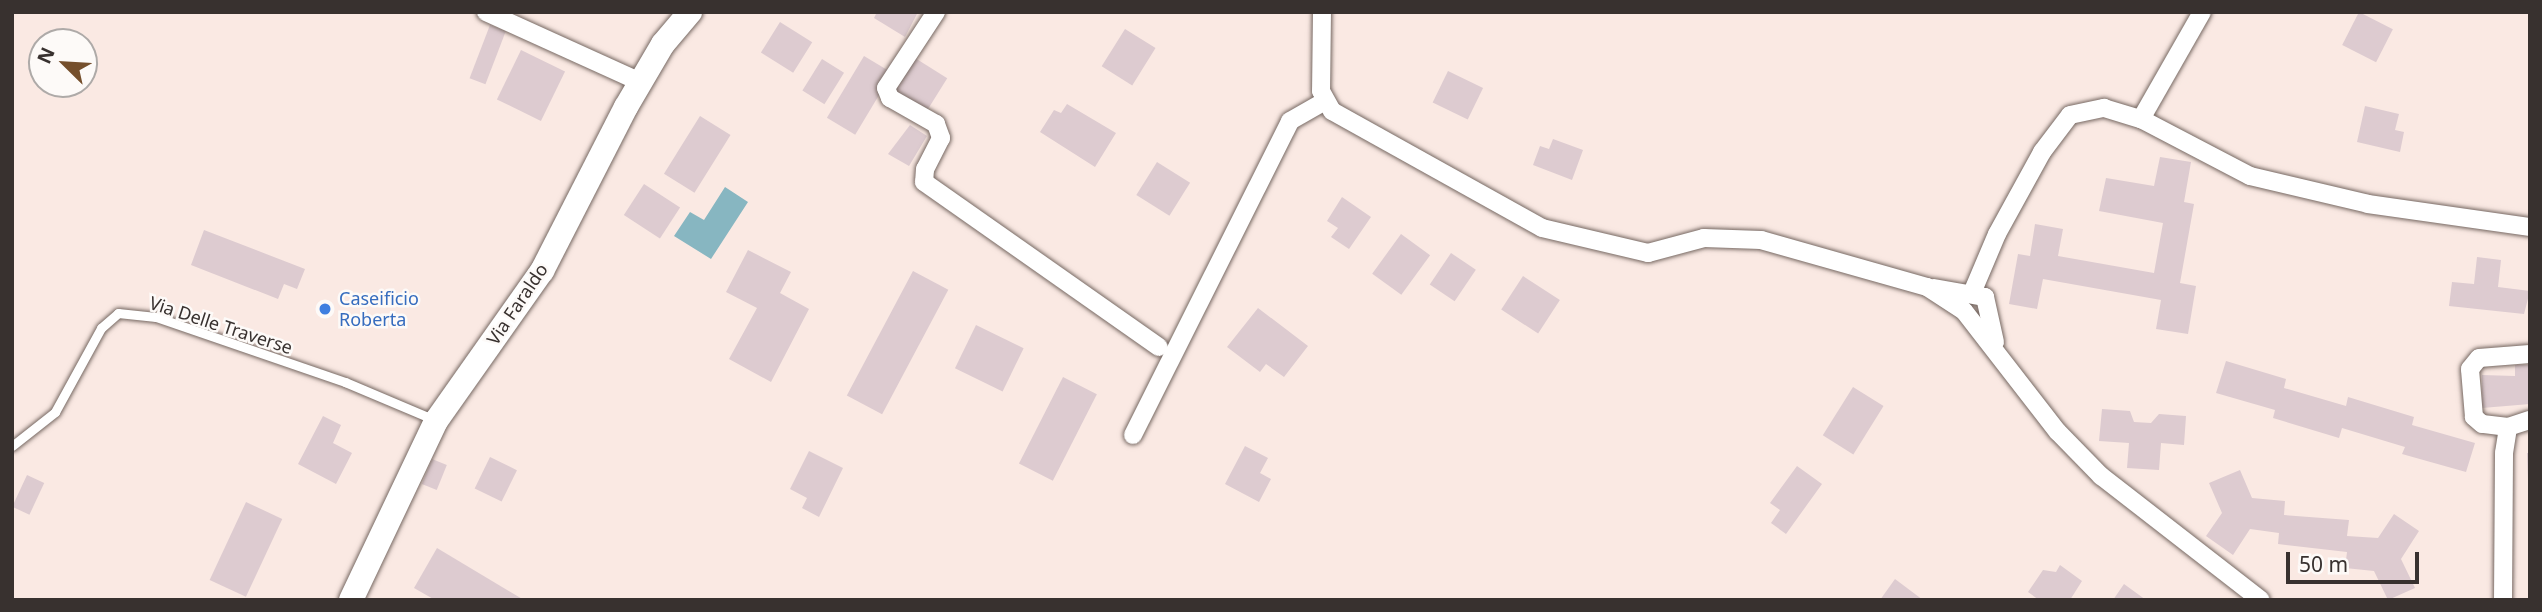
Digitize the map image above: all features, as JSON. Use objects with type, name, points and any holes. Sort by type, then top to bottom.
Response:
[{"type":"street","points":[[486,12],[640,82]]},
{"type":"street","name":"Via Faraldo","points":[[357,598],[436,421],[542,271],[640,82],[663,44],[690,12]]},
{"type":"street","points":[[936,12],[886,88],[890,98],[936,124],[941,138],[925,169],[923,183],[1159,347]]},
{"type":"street","points":[[1322,12],[1321,91],[1332,111],[1427,167],[1542,228],[1648,253],[1704,238],[1761,240],[1927,287],[1974,304],[1998,353],[2058,432],[2102,476],[2260,600]]},
{"type":"street","points":[[2141,119],[2203,12]]},
{"type":"street","points":[[1133,435],[1290,121],[1325,101]]},
{"type":"street","points":[[1974,304],[1997,234],[2042,152],[2070,115],[2104,108],[2141,119],[2250,176],[2368,204],[2530,227]]},
{"type":"street","points":[[2530,354],[2479,358],[2470,369],[2474,417],[2482,424],[2508,427],[2530,420]]},
{"type":"street","points":[[2503,600],[2504,453],[2508,427]]},
{"type":"lane","name":"Via Delle Traverse","points":[[12,446],[55,412],[101,328],[118,313],[168,322],[345,382],[436,421]]},
{"type":"water","points":[[725,187],[748,202],[711,259],[674,236],[690,212],[704,220]]},
{"type":"building","points":[[877,12],[918,12],[905,37],[874,18]]},
{"type":"building","points":[[2359,12],[2393,29],[2376,62],[2342,45]]},
{"type":"building","points":[[780,22],[812,42],[793,73],[761,53]]},
{"type":"building","points":[[490,25],[506,31],[485,84],[470,78]]},
{"type":"building","points":[[1125,29],[1156,48],[1132,85],[1102,66]]},
{"type":"building","points":[[521,50],[565,71],[541,121],[497,99]]},
{"type":"building","points":[[864,56],[892,73],[855,135],[827,118]]},
{"type":"building","points":[[915,58],[947,78],[925,113],[893,93]]},
{"type":"building","points":[[822,59],[844,73],[824,104],[802,90]]},
{"type":"building","points":[[1448,71],[1483,88],[1468,120],[1433,102]]},
{"type":"building","points":[[1067,104],[1116,133],[1095,167],[1040,132],[1054,110],[1061,113]]},
{"type":"building","points":[[2365,106],[2399,114],[2395,130],[2404,132],[2400,152],[2357,142]]},
{"type":"building","points":[[700,116],[731,135],[694,193],[664,174]]},
{"type":"building","points":[[910,125],[927,136],[909,166],[888,154]]},
{"type":"building","points":[[1553,139],[1583,150],[1572,180],[1533,165],[1540,146],[1549,149]]},
{"type":"building","points":[[2160,157],[2191,162],[2184,202],[2194,204],[2180,283],[2196,286],[2188,334],[2156,329],[2161,300],[2043,279],[2037,309],[2009,304],[2018,254],[2030,256],[2035,224],[2063,229],[2058,256],[2154,273],[2163,223],[2099,211],[2106,178],[2154,186]]},
{"type":"building","points":[[1157,162],[1190,183],[1169,216],[1136,195]]},
{"type":"building","points":[[644,184],[680,207],[660,238],[624,215]]},
{"type":"building","points":[[1342,197],[1371,217],[1349,249],[1331,237],[1338,228],[1327,221]]},
{"type":"building","points":[[204,230],[305,269],[297,289],[284,284],[278,299],[191,265]]},
{"type":"building","points":[[1401,234],[1430,255],[1401,295],[1372,274]]},
{"type":"building","points":[[748,250],[791,272],[780,293],[809,309],[771,382],[729,359],[757,308],[726,292]]},
{"type":"building","points":[[1451,253],[1476,270],[1455,301],[1430,285]]},
{"type":"building","points":[[2477,257],[2501,260],[2498,287],[2530,291],[2524,314],[2449,306],[2452,282],[2474,284]]},
{"type":"building","points":[[913,271],[948,290],[882,414],[847,395]]},
{"type":"building","points":[[1523,276],[1560,300],[1538,334],[1501,310]]},
{"type":"building","points":[[1258,308],[1308,346],[1284,377],[1266,364],[1260,372],[1227,347]]},
{"type":"building","points":[[976,325],[1024,348],[1003,391],[955,368]]},
{"type":"building","points":[[2226,361],[2286,379],[2284,388],[2346,406],[2348,397],[2414,417],[2412,425],[2475,443],[2466,472],[2402,454],[2405,447],[2342,428],[2339,438],[2273,418],[2275,410],[2216,393]]},
{"type":"building","points":[[2515,365],[2530,365],[2530,404],[2482,408],[2482,375],[2515,376]]},
{"type":"building","points":[[1063,377],[1097,394],[1053,481],[1019,463]]},
{"type":"building","points":[[1853,387],[1884,406],[1853,454],[1823,435]]},
{"type":"building","points":[[2102,409],[2130,411],[2134,422],[2151,423],[2159,414],[2186,416],[2184,445],[2161,443],[2159,470],[2127,468],[2129,443],[2099,441]]},
{"type":"building","points":[[323,416],[341,425],[333,443],[352,453],[336,484],[298,464]]},
{"type":"building","points":[[1245,446],[1268,458],[1260,473],[1271,479],[1259,502],[1225,484]]},
{"type":"building","points":[[809,451],[843,468],[819,517],[802,508],[807,498],[790,489]]},
{"type":"building","points":[[2527,453],[2530,453],[2530,480],[2528,480]]},
{"type":"building","points":[[490,457],[517,470],[502,502],[475,488]]},
{"type":"building","points":[[432,459],[447,465],[437,490],[422,484]]},
{"type":"building","points":[[1797,466],[1822,484],[1786,534],[1771,523],[1780,510],[1770,503]]},
{"type":"building","points":[[2240,470],[2252,498],[2285,501],[2284,515],[2349,520],[2347,536],[2378,538],[2394,514],[2419,531],[2401,559],[2415,588],[2388,600],[2374,571],[2345,568],[2347,552],[2278,544],[2279,533],[2250,529],[2233,555],[2206,536],[2222,513],[2209,483]]},
{"type":"building","points":[[27,475],[44,483],[29,515],[12,507]]},
{"type":"building","points":[[246,502],[282,519],[246,597],[210,580]]},
{"type":"building","points":[[437,548],[524,600],[435,600],[414,588]]},
{"type":"building","points":[[2060,565],[2082,581],[2070,600],[2039,600],[2028,592],[2043,570],[2056,572]]},
{"type":"building","points":[[1895,579],[1923,600],[1880,600]]},
{"type":"building","points":[[2124,584],[2146,600],[2113,600]]},
{"type":"place","name":"Caseificio Roberta","points":[[325,309]]}]
